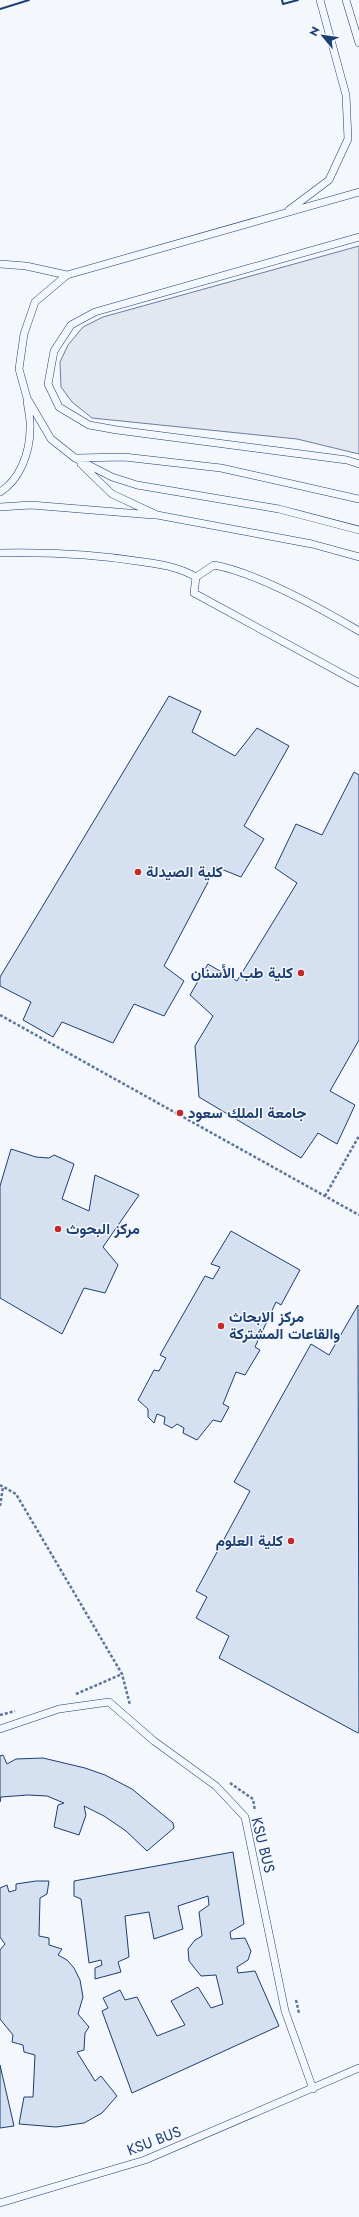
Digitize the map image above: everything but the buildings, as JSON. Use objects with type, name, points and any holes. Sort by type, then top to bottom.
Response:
[{"type":"lane","points":[[284,214],[329,180],[348,139],[346,94],[320,0]]},
{"type":"lane","points":[[346,0],[359,43]]},
{"type":"lane","points":[[0,492],[19,473],[27,450],[30,429],[27,398],[19,370],[24,334],[35,302],[67,275],[359,192]]},
{"type":"lane","points":[[359,237],[95,312],[71,325],[54,351],[48,384],[59,407],[89,424],[117,430],[347,460],[359,464]]},
{"type":"lane","points":[[0,264],[26,266],[67,275]]},
{"type":"lane","points":[[27,398],[51,439],[75,458],[112,494],[157,515]]},
{"type":"lane","points":[[75,458],[124,457],[221,468],[359,499]]},
{"type":"lane","points":[[75,458],[112,477],[137,485],[279,509],[359,530]]},
{"type":"lane","points":[[0,507],[31,505],[157,515],[312,544],[359,557]]},
{"type":"lane","points":[[0,553],[57,552],[122,558],[182,569],[196,577]]},
{"type":"lane","points":[[359,631],[306,602],[236,569],[214,565],[196,577],[194,593],[359,683]]},
{"type":"lane","name":"KSU BUS","points":[[0,1729],[59,1709],[109,1702],[154,1741],[216,1786],[245,1817],[285,2012],[313,2089]]},
{"type":"lane","name":"KSU BUS","points":[[0,2203],[145,2160],[359,2068]]},
{"type":"path","points":[[0,1015],[359,1216]]},
{"type":"path","points":[[324,1196],[359,1136]]},
{"type":"path","points":[[0,1485],[16,1494],[122,1674],[131,1710]]},
{"type":"path","points":[[0,1506],[3,1487]]},
{"type":"path","points":[[228,1782],[253,1799],[256,1815]]},
{"type":"path","points":[[295,1997],[301,2020]]},
{"type":"shaded area","points":[[359,246],[359,454],[297,439],[92,418],[72,402],[61,387],[60,362],[68,345],[83,327],[103,317]]},
{"type":"wall","points":[[0,9],[29,0]]},
{"type":"wall","points":[[282,0],[283,4],[298,0]]},
{"type":"place","name":"كلية الصيدلة","points":[[138,872]]},
{"type":"place","name":"كلية طب الأسنان","points":[[301,973]]},
{"type":"place","name":"جامعة الملك سعود","points":[[180,1113]]},
{"type":"place","name":"مركز البحوث","points":[[58,1229]]},
{"type":"place","name":"مركز الابحاث والقاعات المشتركة","points":[[221,1326]]},
{"type":"place","name":"كلية العلوم","points":[[291,1541]]}]
